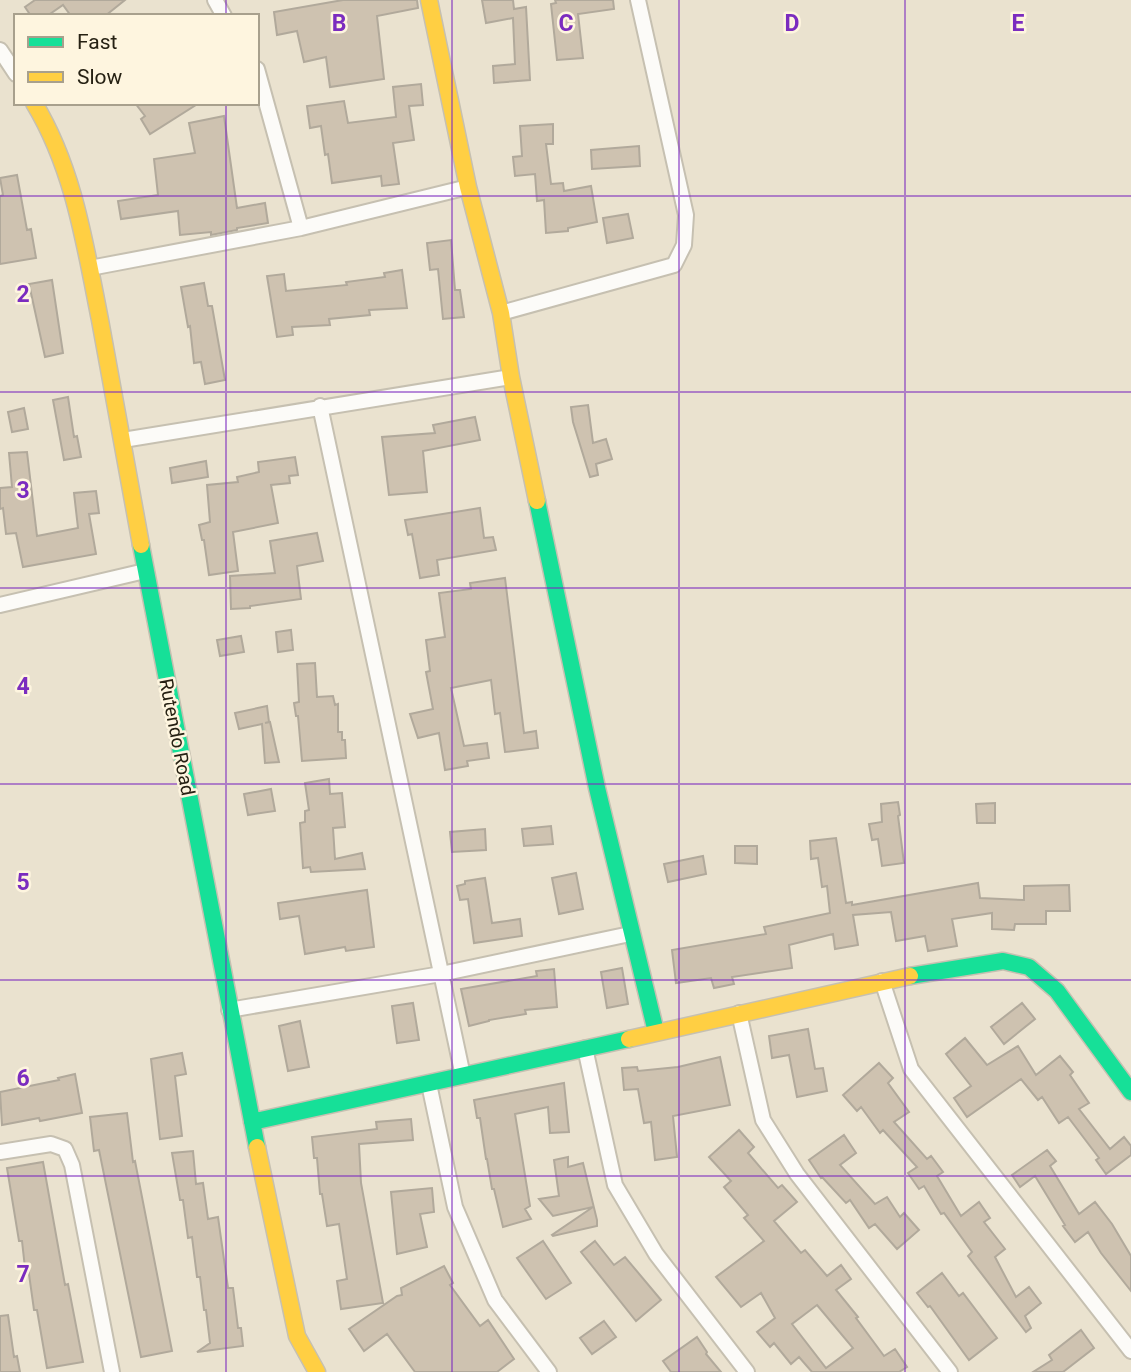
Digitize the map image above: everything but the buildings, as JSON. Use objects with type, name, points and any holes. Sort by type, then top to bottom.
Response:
[{"type":"street","points":[[429,0],[468,187],[501,313],[511,377],[630,934],[656,1032]]},
{"type":"street","points":[[501,313],[674,265],[684,245],[686,215],[638,0]]},
{"type":"street","points":[[0,50],[14,71]]},
{"type":"street","points":[[259,76],[301,228]]},
{"type":"street","name":"Rutendo Road","points":[[35,105],[51,131],[75,202],[90,268],[145,571],[252,1122],[297,1336],[317,1372]]},
{"type":"street","points":[[90,268],[301,228],[468,187]]},
{"type":"street","points":[[123,440],[511,377]]},
{"type":"street","points":[[320,406],[463,1076]]},
{"type":"street","points":[[0,605],[145,571]]},
{"type":"street","points":[[229,1010],[441,974],[630,934]]},
{"type":"street","points":[[252,1122],[882,981],[1003,961],[1029,967],[1057,991],[1131,1092]]},
{"type":"street","points":[[882,981],[911,1069],[1131,1351]]},
{"type":"street","points":[[738,1013],[763,1120],[797,1174],[950,1372]]},
{"type":"street","points":[[585,1048],[615,1185],[656,1254],[747,1372]]},
{"type":"street","points":[[429,1084],[455,1207],[495,1300],[549,1372]]},
{"type":"street","points":[[0,1152],[51,1144],[65,1149],[72,1165],[111,1372]]},
{"type":"traffic: fast","points":[[537,501],[597,788],[656,1032]]},
{"type":"traffic: fast","points":[[141,545],[257,1147]]},
{"type":"traffic: fast","points":[[910,976],[1003,961],[1029,967],[1057,991],[1131,1092]]},
{"type":"traffic: fast","points":[[252,1122],[629,1039]]},
{"type":"traffic: slow","points":[[429,0],[468,187],[501,313],[511,377],[537,501]]},
{"type":"traffic: slow","points":[[35,105],[48,128],[69,181],[83,236],[141,545]]},
{"type":"traffic: slow","points":[[629,1039],[910,976]]},
{"type":"traffic: slow","points":[[257,1147],[297,1336],[317,1372]]}]
